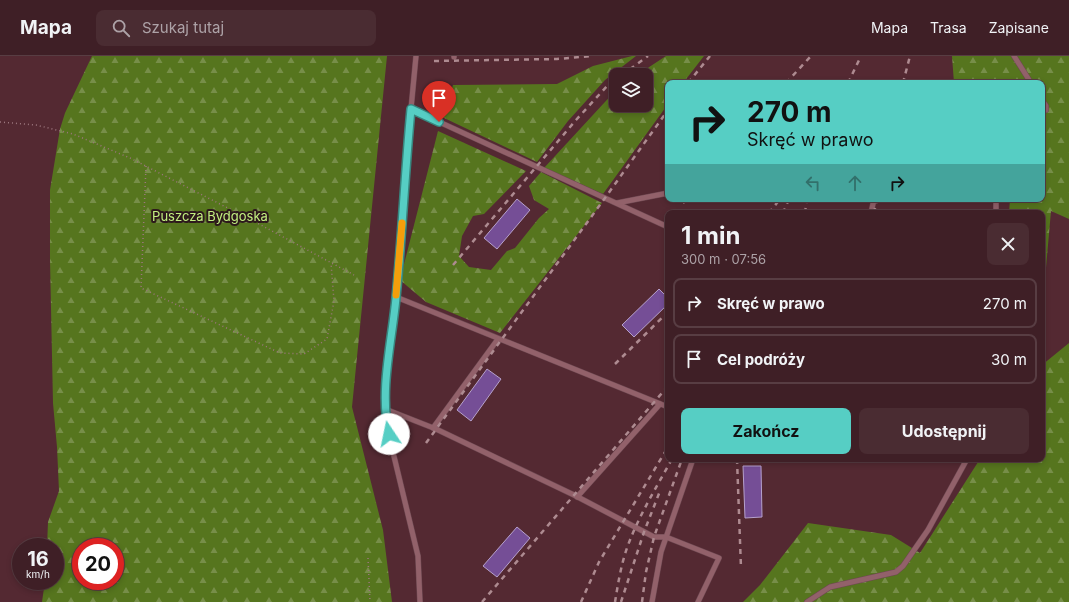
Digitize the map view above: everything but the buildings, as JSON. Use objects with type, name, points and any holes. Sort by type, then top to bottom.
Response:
[{"type":"lane","points":[[416,56],[396,297],[385,392],[385,419],[418,556],[420,602]]},
{"type":"lane","points":[[1014,56],[1029,80]]},
{"type":"lane","points":[[411,109],[665,226]]},
{"type":"lane","points":[[617,203],[665,194]]},
{"type":"lane","points":[[396,297],[665,406]]},
{"type":"lane","points":[[433,428],[498,339]]},
{"type":"lane","points":[[577,497],[660,404]]},
{"type":"lane","points":[[385,409],[433,428],[577,497],[654,537],[666,537],[719,558],[698,602]]},
{"type":"lane","points":[[652,602],[661,552],[692,462]]},
{"type":"lane","points":[[807,602],[830,587],[896,572],[903,566],[928,530],[965,462]]},
{"type":"path","points":[[0,122],[36,125],[73,134],[130,158],[259,224],[354,275]]},
{"type":"path","points":[[146,166],[141,288],[280,354],[304,354],[327,339],[334,300],[331,262]]},
{"type":"path","points":[[368,558],[370,602]]},
{"type":"green space","name":"Puszcza Bydgoska","points":[[92,56],[387,56],[352,407],[383,530],[392,602],[42,602],[44,590],[64,590],[64,538],[47,538],[48,522],[59,491],[53,403],[50,190],[60,129],[65,113]]},
{"type":"green space","points":[[636,56],[620,68],[609,68],[609,77],[568,121],[537,162],[442,117],[453,85],[557,84],[593,66]]},
{"type":"green space","points":[[666,56],[704,56],[685,80],[665,80],[665,108],[603,194],[544,168],[609,98],[609,112],[653,112],[653,68],[648,68]]},
{"type":"green space","points":[[952,56],[1069,56],[1069,219],[1051,211],[1045,279],[1045,210],[1009,210],[1010,202],[1045,202],[1045,80],[954,80]]},
{"type":"green space","points":[[438,131],[526,171],[484,214],[473,216],[462,236],[459,256],[469,267],[491,270],[507,251],[515,248],[539,218],[549,209],[534,200],[529,186],[541,172],[602,203],[500,333],[426,302],[400,280]]},
{"type":"green space","points":[[1069,343],[1069,602],[743,602],[760,585],[808,523],[891,535],[920,553],[978,462],[1045,462],[1045,363]]},
{"type":"railway","points":[[434,61],[557,59],[592,56]]},
{"type":"railway","points":[[632,68],[648,56]]},
{"type":"railway","points":[[690,80],[710,56]]},
{"type":"railway","points":[[789,80],[811,56]]},
{"type":"railway","points":[[849,80],[861,56]]},
{"type":"railway","points":[[904,80],[910,56]]},
{"type":"railway","points":[[453,265],[576,120],[609,84]]},
{"type":"railway","points":[[426,443],[665,114]]},
{"type":"railway","points":[[771,210],[778,202]]},
{"type":"railway","points":[[784,210],[788,202]]},
{"type":"railway","points":[[805,210],[807,202]]},
{"type":"railway","points":[[875,210],[876,202]]},
{"type":"railway","points":[[615,364],[665,315]]},
{"type":"railway","points":[[482,602],[665,389]]},
{"type":"railway","points":[[581,602],[599,562],[665,452]]},
{"type":"railway","points":[[615,602],[623,561],[631,536],[670,462]]},
{"type":"railway","points":[[642,602],[646,572],[654,537],[681,462]]},
{"type":"railway","points":[[737,462],[741,568]]},
{"type":"railway","points":[[621,602],[644,532],[660,491]]},
{"type":"slow traffic","points":[[396,295],[402,223]]},
{"type":"route","points":[[389,434],[385,419],[385,392],[396,297],[411,109],[439,122]]}]
